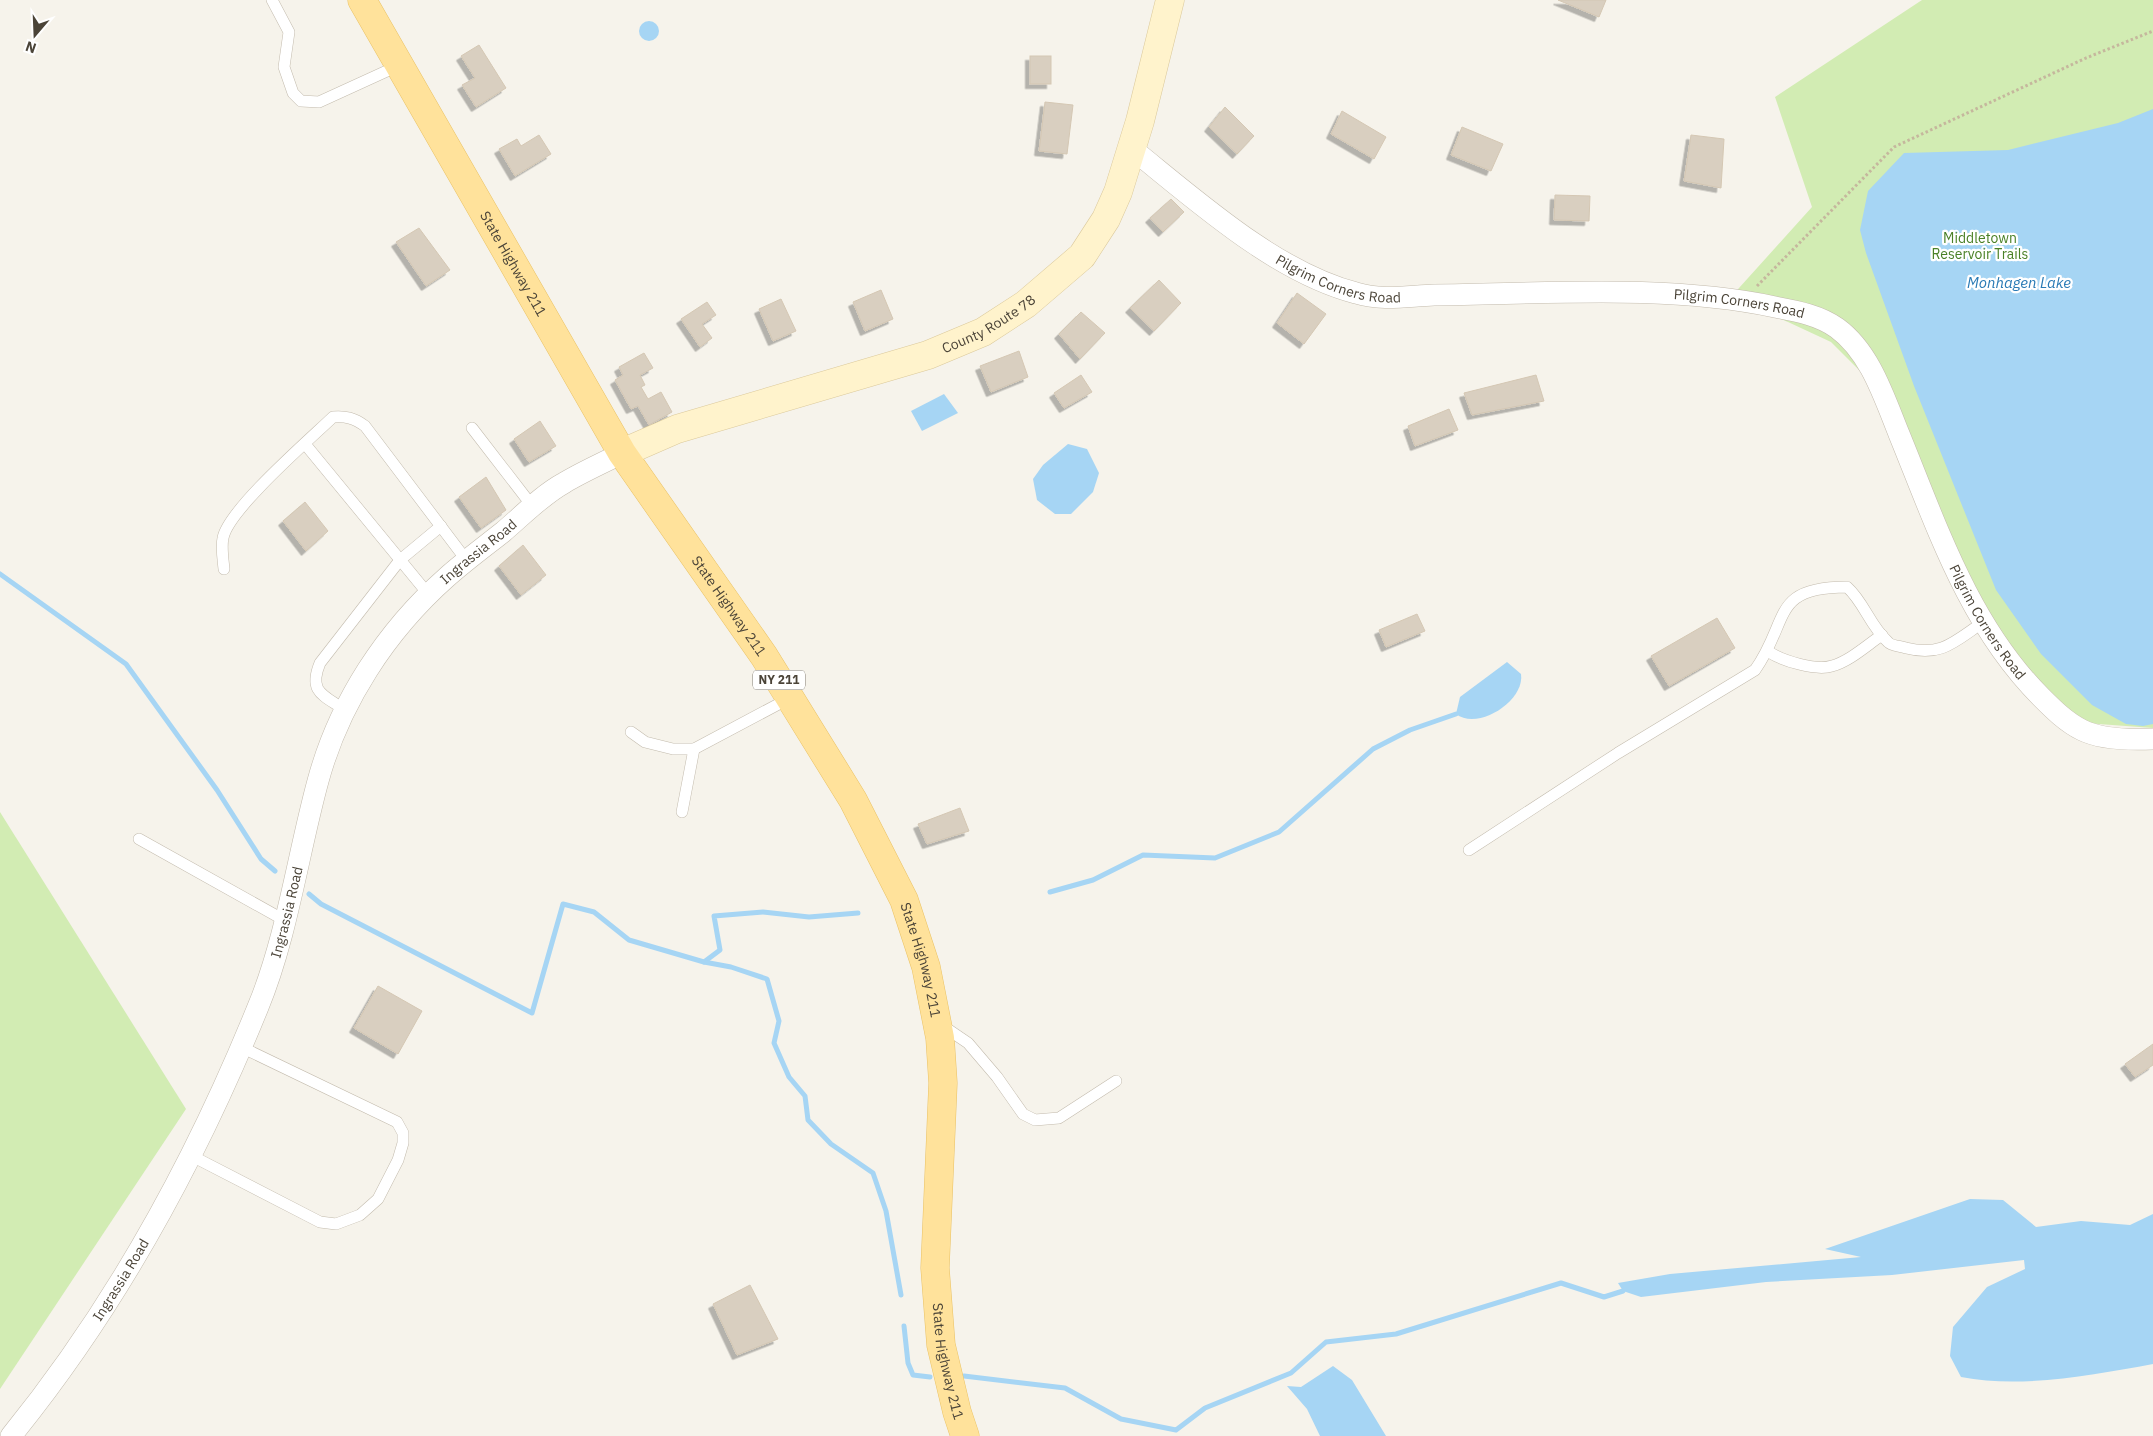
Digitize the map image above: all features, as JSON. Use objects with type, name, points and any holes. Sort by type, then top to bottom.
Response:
[{"type":"main road","name":"State Highway 211","points":[[362,0],[622,452],[764,656],[853,800],[904,900],[926,967],[937,1021],[943,1084],[935,1268],[941,1345],[957,1412],[965,1436]]},
{"type":"street","name":"County Route 78","points":[[622,452],[677,430],[928,355],[983,332],[1026,304],[1082,256],[1106,219],[1118,192],[1132,148],[1170,0]]},
{"type":"street","name":"Pilgrim Corners Road","points":[[1132,148],[1231,227],[1272,256],[1354,293],[1394,298],[1433,295],[1659,294],[1742,301],[1810,314],[1836,327],[1857,348],[1878,383],[1953,567],[1982,623],[2023,679],[2058,714],[2085,732],[2128,740],[2153,739]]},
{"type":"street","name":"Ingrassia Road","points":[[11,1436],[86,1335],[145,1240],[214,1108],[260,1004],[284,920],[318,779],[345,710],[379,652],[429,596],[467,561],[561,484],[622,452]]},
{"type":"lane","points":[[272,0],[289,32],[284,67],[293,93],[301,101],[319,102],[400,65]]},
{"type":"lane","points":[[224,569],[223,538],[231,519],[333,417],[345,416],[358,420],[365,426],[467,561]]},
{"type":"lane","points":[[472,428],[533,507]]},
{"type":"lane","points":[[305,444],[429,596]]},
{"type":"lane","points":[[345,710],[318,692],[314,682],[320,663],[400,560],[441,526]]},
{"type":"lane","points":[[1469,850],[1618,753],[1755,670],[1769,652],[1789,602],[1806,591],[1825,587],[1846,587],[1859,597],[1889,643],[1923,652],[1946,647],[1982,623]]},
{"type":"lane","points":[[1769,652],[1779,658],[1809,666],[1832,667],[1882,635]]},
{"type":"lane","points":[[632,732],[645,742],[672,749],[694,749],[790,698]]},
{"type":"lane","points":[[682,812],[694,749]]},
{"type":"lane","points":[[139,839],[284,920]]},
{"type":"lane","points":[[937,1021],[968,1043],[997,1077],[1022,1114],[1035,1120],[1059,1118],[1116,1081]]},
{"type":"lane","points":[[190,1155],[320,1222],[336,1224],[360,1215],[378,1199],[398,1160],[403,1133],[397,1122],[241,1047]]},
{"type":"path","points":[[1742,301],[1894,147],[2086,58],[2153,31]]},
{"type":"green space","name":"Monhagen Lake","points":[[1922,0],[2153,0],[2153,728],[2085,723],[2068,715],[1998,634],[1866,377],[1831,342],[1730,298],[1812,207],[1775,97]]},
{"type":"green space","points":[[0,812],[186,1109],[0,1389]]},
{"type":"water","points":[[649,21],[656,24],[659,31],[656,38],[649,41],[642,38],[639,31],[642,24]]},
{"type":"water","name":"Monhagen Lake","points":[[2153,109],[2153,724],[2143,726],[2126,724],[2092,705],[2041,654],[1996,590],[1914,386],[1866,253],[1860,230],[1868,191],[1904,153],[2008,150],[2118,123]]},
{"type":"water","points":[[944,394],[958,413],[922,431],[911,411]]},
{"type":"water","points":[[1068,444],[1087,449],[1099,473],[1093,492],[1071,514],[1055,514],[1037,500],[1033,479],[1043,465]]},
{"type":"water","points":[[1507,662],[1521,674],[1516,694],[1508,703],[1487,716],[1476,719],[1465,718],[1456,714],[1460,697]]},
{"type":"water","points":[[1970,1199],[2003,1200],[2036,1227],[2081,1221],[2130,1225],[2153,1214],[2153,1364],[2082,1376],[2032,1381],[2008,1382],[1961,1377],[1950,1356],[1953,1327],[1987,1287],[2025,1269],[2024,1260],[1892,1275],[1766,1282],[1641,1297],[1623,1291],[1618,1283],[1670,1274],[1861,1257],[1825,1249]]},
{"type":"water","points":[[1333,1366],[1352,1380],[1386,1436],[1320,1436],[1307,1409],[1287,1386],[1301,1387]]},
{"type":"building","points":[[1558,0],[1606,0],[1599,17]]},
{"type":"building","points":[[479,45],[506,88],[476,107],[462,85],[475,78],[461,56]]},
{"type":"building","points":[[1030,56],[1051,56],[1051,84],[1030,84]]},
{"type":"building","points":[[1045,102],[1073,105],[1067,154],[1039,151]]},
{"type":"building","points":[[1225,107],[1254,136],[1237,154],[1209,127]]},
{"type":"building","points":[[1342,111],[1386,137],[1374,159],[1331,134]]},
{"type":"building","points":[[1462,127],[1503,144],[1491,171],[1451,155]]},
{"type":"building","points":[[539,135],[551,154],[515,176],[499,149],[517,139],[521,146]]},
{"type":"building","points":[[1691,135],[1724,139],[1721,188],[1684,181]]},
{"type":"building","points":[[1555,195],[1590,196],[1589,221],[1554,220]]},
{"type":"building","points":[[1171,199],[1184,212],[1163,232],[1150,218]]},
{"type":"building","points":[[419,228],[450,270],[426,286],[396,242]]},
{"type":"building","points":[[1159,280],[1181,303],[1154,331],[1130,308]]},
{"type":"building","points":[[881,290],[893,319],[865,331],[853,302]]},
{"type":"building","points":[[1297,293],[1326,314],[1304,344],[1277,323]]},
{"type":"building","points":[[781,299],[796,331],[773,341],[759,309]]},
{"type":"building","points":[[707,302],[716,315],[702,324],[712,338],[700,347],[681,319]]},
{"type":"building","points":[[1081,312],[1105,333],[1080,359],[1059,334]]},
{"type":"building","points":[[1019,351],[1028,377],[991,392],[980,366]]},
{"type":"building","points":[[644,353],[653,368],[640,375],[645,385],[641,387],[648,399],[661,392],[672,412],[649,425],[638,406],[631,409],[615,380],[623,375],[619,367]]},
{"type":"building","points":[[1081,375],[1092,392],[1064,408],[1054,393]]},
{"type":"building","points":[[1536,375],[1544,401],[1472,415],[1464,393]]},
{"type":"building","points":[[1449,409],[1458,430],[1415,446],[1408,426]]},
{"type":"building","points":[[540,421],[556,446],[529,462],[514,439]]},
{"type":"building","points":[[486,477],[506,510],[481,528],[459,497]]},
{"type":"building","points":[[305,502],[328,531],[306,551],[283,521]]},
{"type":"building","points":[[523,545],[546,575],[521,595],[499,566]]},
{"type":"building","points":[[1417,614],[1425,631],[1386,647],[1379,630]]},
{"type":"building","points":[[1717,618],[1735,648],[1669,686],[1651,656]]},
{"type":"building","points":[[960,808],[969,831],[927,844],[918,824]]},
{"type":"building","points":[[378,986],[422,1011],[398,1054],[354,1028]]},
{"type":"building","points":[[2153,1044],[2153,1065],[2135,1077],[2125,1064]]},
{"type":"building","points":[[750,1285],[778,1339],[737,1355],[713,1304]]},
{"type":"waterway","points":[[0,574],[126,664],[217,790],[261,859],[275,871]]},
{"type":"waterway","points":[[1050,892],[1093,880],[1143,855],[1215,858],[1279,832],[1373,749],[1410,730],[1456,714]]},
{"type":"waterway","points":[[309,894],[321,904],[532,1013],[563,904],[594,912],[629,940],[704,962],[720,950],[714,916],[763,912],[809,917],[858,913]]},
{"type":"waterway","points":[[704,962],[731,967],[767,979],[779,1021],[774,1043],[789,1077],[805,1096],[808,1120],[831,1144],[873,1173],[886,1211],[901,1295]]},
{"type":"waterway","points":[[964,1376],[1065,1388],[1121,1419],[1176,1430],[1205,1408],[1291,1373],[1326,1342],[1396,1334],[1561,1283],[1604,1297],[1623,1291]]},
{"type":"waterway","points":[[904,1326],[908,1363],[913,1375],[930,1377]]},
{"type":"park label","name":"Middletown Reservoir Trails","points":[[1980,246]]}]
